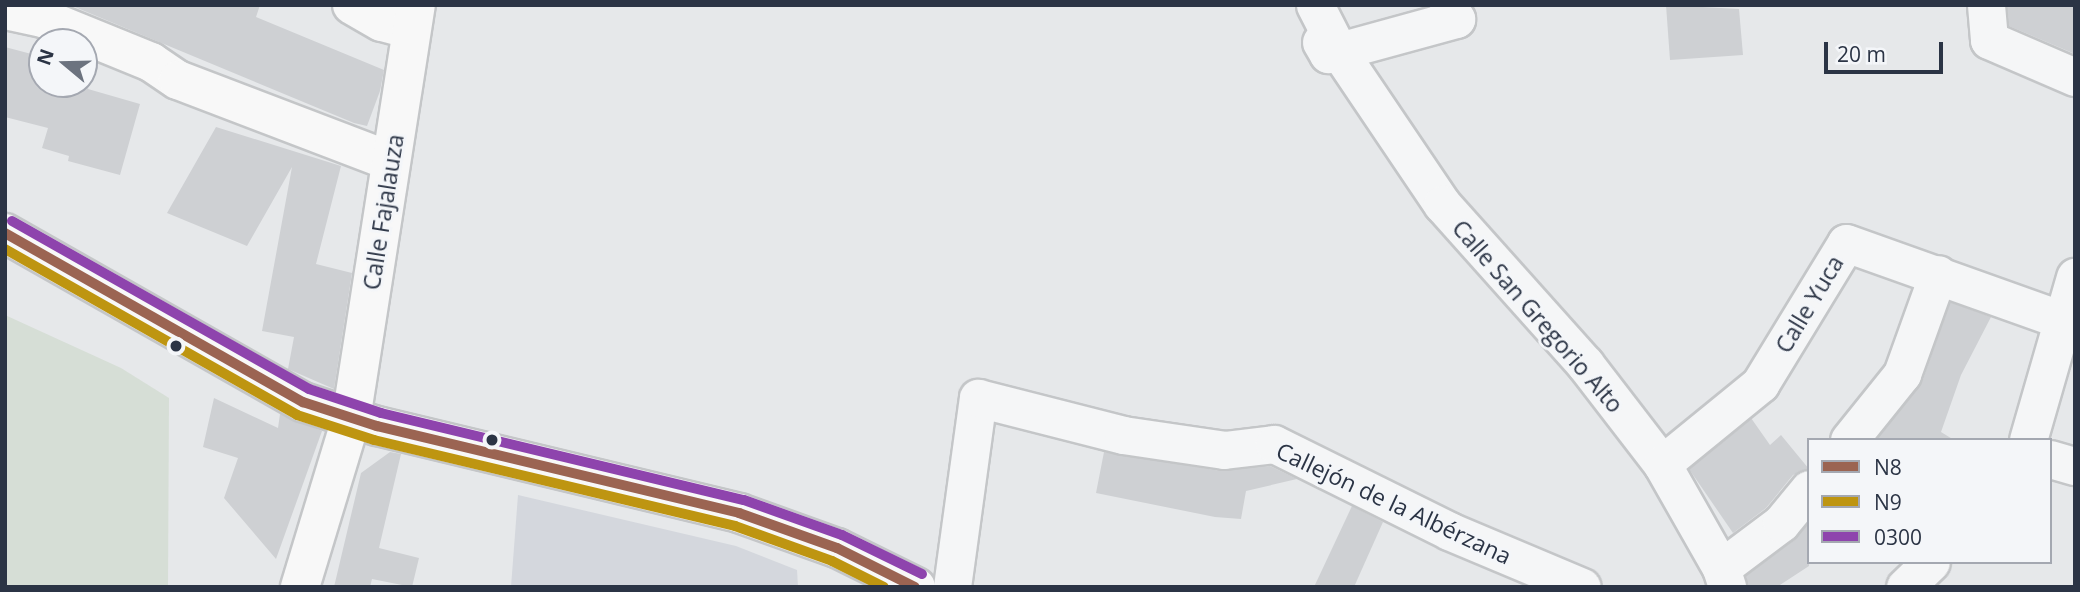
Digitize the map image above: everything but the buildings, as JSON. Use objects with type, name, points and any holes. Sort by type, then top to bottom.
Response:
[{"type":"main road","points":[[352,5],[382,22],[414,18]]},
{"type":"main road","points":[[5,10],[43,18],[151,62],[178,80],[390,161]]},
{"type":"main road","name":"Calle Fajalauza","points":[[299,587],[351,419],[414,18]]},
{"type":"main road","points":[[5,233],[83,273],[263,382],[351,419],[739,513],[837,548],[916,587]]},
{"type":"street","points":[[1299,5],[1328,54],[1335,44],[1373,28],[1387,15],[1430,7],[1455,6],[1456,19],[1335,44]]},
{"type":"street","points":[[1315,5],[1335,44]]},
{"type":"street","points":[[1986,5],[1989,40],[2075,77]]},
{"type":"street","name":"Calle San Gregorio Alto","points":[[1335,44],[1442,204],[1585,365],[1662,464],[1724,577]]},
{"type":"street","name":"Calle Yuca","points":[[1662,464],[1760,384],[1846,243],[2065,321]]},
{"type":"street","points":[[1851,438],[1902,374],[1938,274]]},
{"type":"street","points":[[2029,438],[2065,321],[2075,277]]},
{"type":"street","name":"Callejón de la Albérzana","points":[[952,587],[978,398],[1123,435],[1224,450],[1274,444],[1449,531],[1582,587]]},
{"type":"street","points":[[2052,460],[2075,466]]},
{"type":"street","points":[[1724,577],[1781,523],[1807,491]]},
{"type":"street","points":[[1905,587],[1929,564]]},
{"type":"shaded area","points":[[5,315],[121,368],[169,398],[168,587],[5,587]]},
{"type":"shaded area","points":[[518,495],[736,546],[797,570],[798,587],[511,587]]},
{"type":"transit line","name":"0300","points":[[12,221],[309,389],[381,413],[744,500],[842,535],[922,574]]},
{"type":"transit line","name":"N8","points":[[5,233],[303,402],[377,426],[739,513],[837,548],[915,587]]},
{"type":"transit line","name":"N9","points":[[5,249],[297,415],[374,440],[735,526],[832,561],[884,587]]}]
